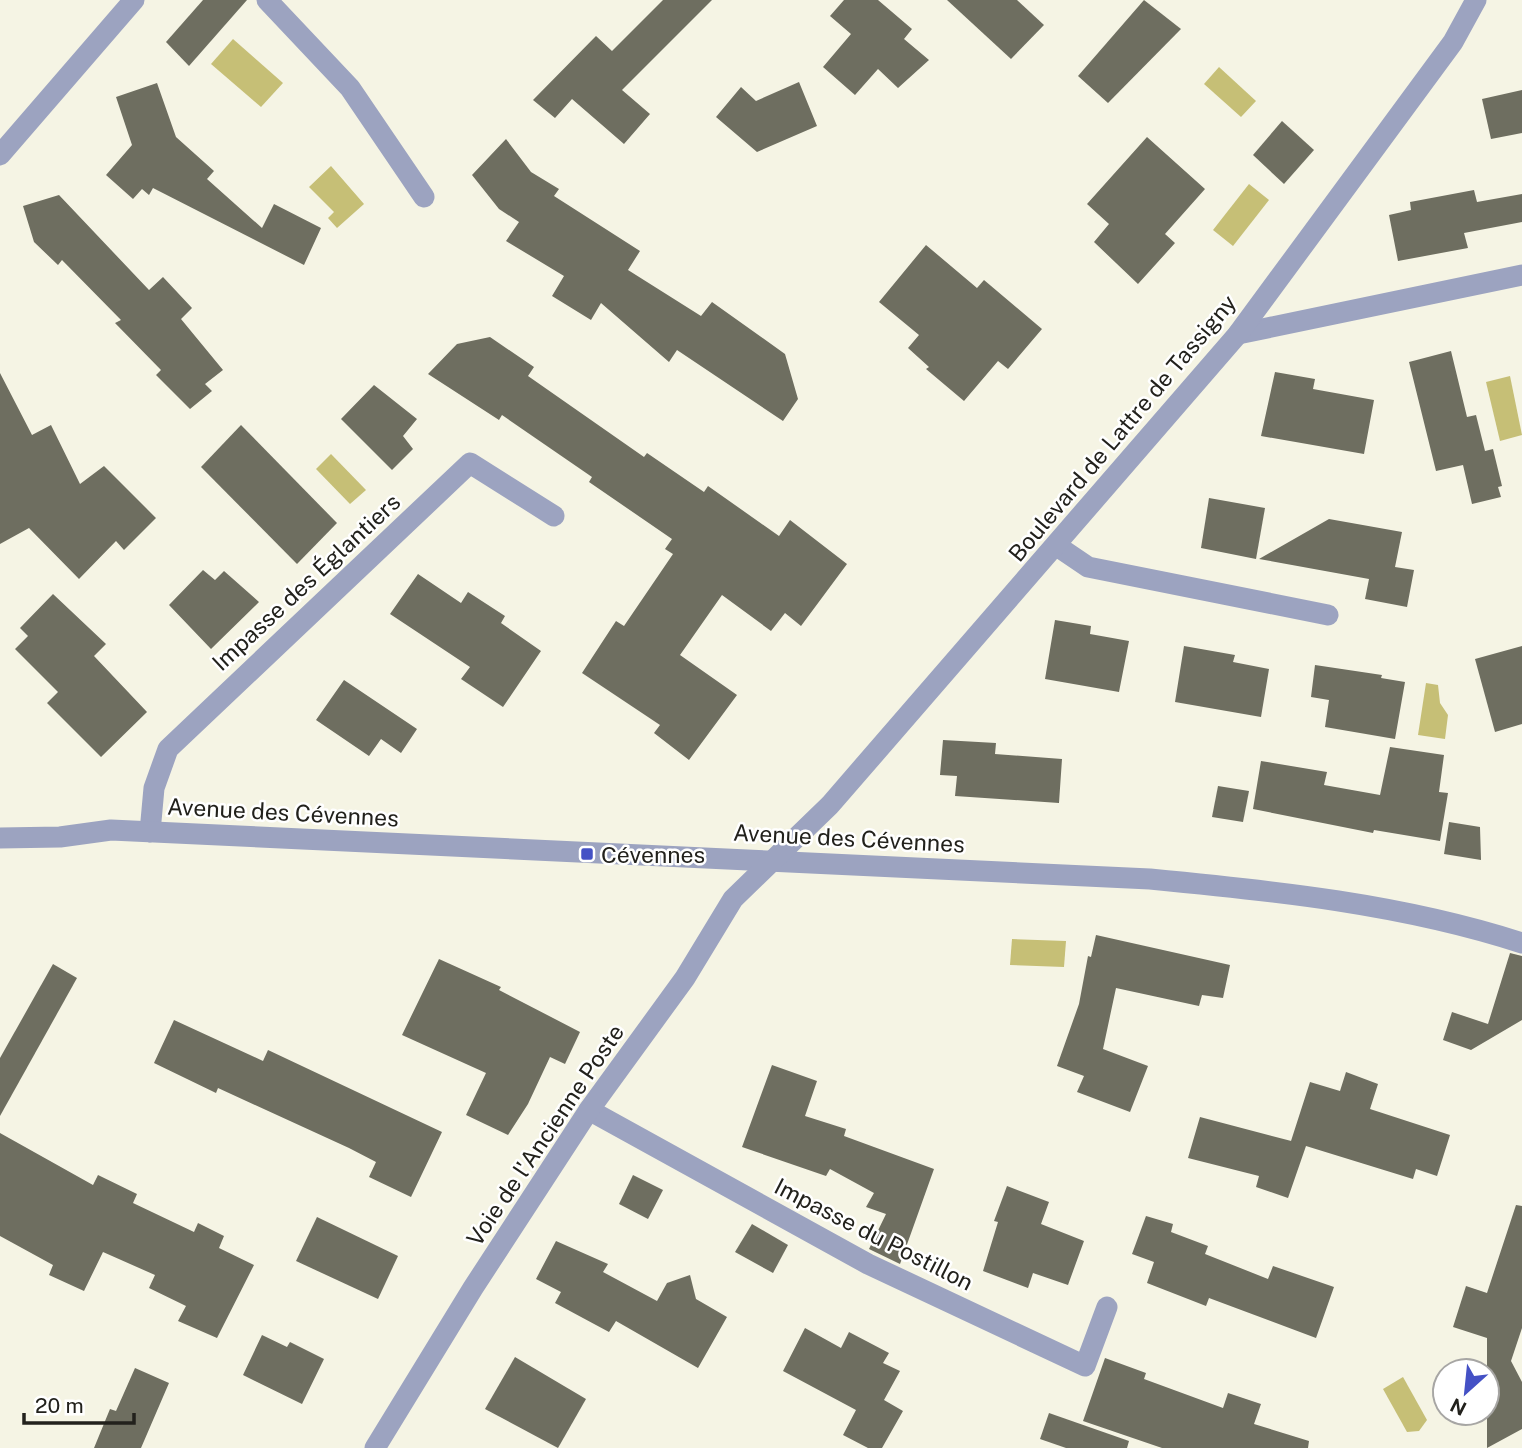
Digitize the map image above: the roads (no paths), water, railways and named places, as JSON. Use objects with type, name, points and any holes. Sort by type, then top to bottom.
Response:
[{"type":"street","points":[[0,155],[134,0]]},
{"type":"street","points":[[267,0],[350,88],[424,197]]},
{"type":"street","name":"Boulevard de Lattre de Tassigny","points":[[771,860],[830,805],[1238,334],[1452,42],[1476,0]]},
{"type":"street","points":[[1238,334],[1522,275]]},
{"type":"street","name":"Impasse des Églantiers","points":[[150,832],[154,789],[168,749],[470,463],[555,516]]},
{"type":"street","points":[[1057,546],[1088,567],[1328,615]]},
{"type":"street","name":"Avenue des Cévennes","points":[[0,838],[60,837],[111,830],[1150,878],[1276,891],[1387,909],[1522,943]]},
{"type":"street","name":"Voie de l'Ancienne Poste","points":[[375,1448],[473,1289],[589,1110],[685,978],[733,899],[771,860]]},
{"type":"street","name":"Impasse du Postillon","points":[[589,1110],[868,1264],[1085,1366],[1107,1307]]},
{"type":"place","name":"Cévennes","points":[[587,854]]}]
